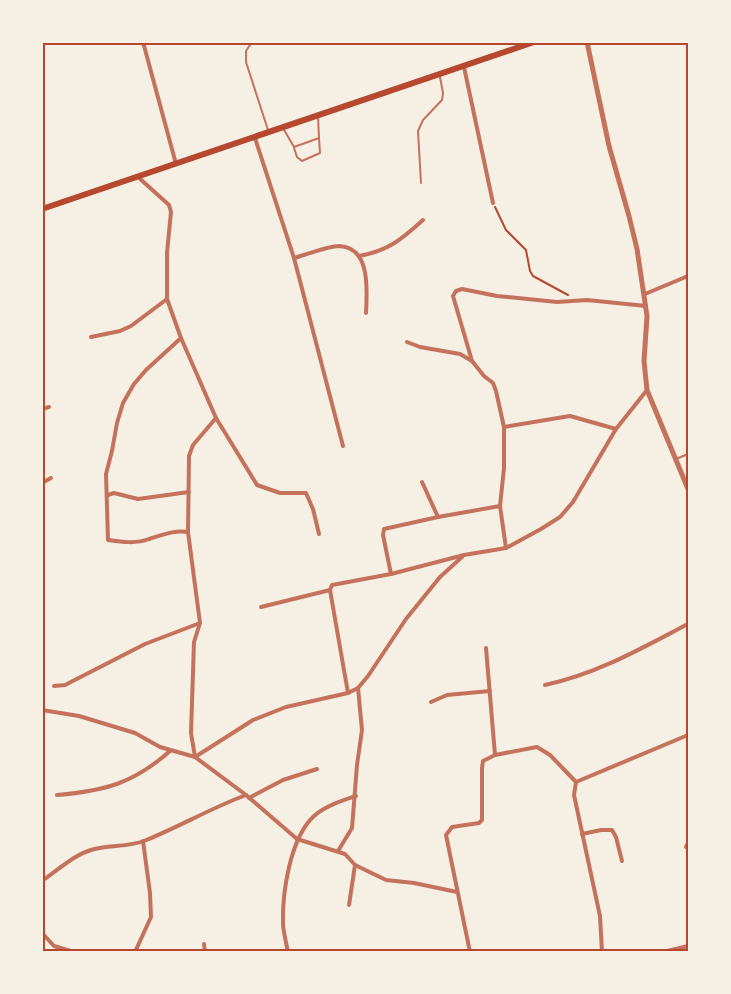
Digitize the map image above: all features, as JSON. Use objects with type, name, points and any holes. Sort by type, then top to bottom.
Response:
[{"type":"main road","points":[[42,209],[440,76],[534,42]]},
{"type":"street","points":[[143,42],[176,164]]},
{"type":"street","points":[[587,42],[609,146],[635,240],[645,294],[647,316],[644,361],[647,390],[688,489]]},
{"type":"street","points":[[464,67],[492,203]]},
{"type":"street","points":[[255,138],[294,258],[343,446]]},
{"type":"street","points":[[138,177],[170,204],[167,299],[181,338],[216,418],[258,485],[280,493],[306,493],[313,509],[319,534]]},
{"type":"street","points":[[359,256],[381,251],[402,240],[423,220]]},
{"type":"street","points":[[294,258],[338,246],[349,248],[359,256],[362,262],[367,285],[366,313]]},
{"type":"street","points":[[645,294],[688,276]]},
{"type":"street","points":[[506,548],[500,506],[504,468],[504,427],[493,382],[484,376],[472,360],[453,296],[456,291],[462,290],[497,296],[557,302],[587,300],[646,306]]},
{"type":"street","points":[[91,338],[131,326],[167,299]]},
{"type":"street","points":[[181,338],[146,370],[134,384],[123,403],[106,474],[108,495],[107,519],[108,540],[123,543],[148,540],[160,535],[181,531],[188,532]]},
{"type":"street","points":[[407,342],[420,347],[460,354],[472,360]]},
{"type":"street","points":[[348,693],[330,590],[332,585],[391,574],[464,555],[506,548],[560,517],[580,491],[616,429],[647,390]]},
{"type":"street","points":[[42,408],[49,407]]},
{"type":"street","points":[[504,427],[570,416],[616,429]]},
{"type":"street","points":[[195,757],[191,733],[194,642],[200,622],[188,532],[189,456],[194,445],[216,418]]},
{"type":"street","points":[[42,483],[52,478]]},
{"type":"street","points":[[422,482],[438,517]]},
{"type":"street","points":[[108,495],[114,494],[138,499],[189,492]]},
{"type":"street","points":[[391,574],[383,535],[384,529],[500,506]]},
{"type":"street","points":[[195,757],[253,720],[286,708],[348,693],[358,688],[406,618],[440,577],[464,555]]},
{"type":"street","points":[[261,607],[330,590]]},
{"type":"street","points":[[54,686],[66,685],[145,644],[200,622]]},
{"type":"street","points":[[545,685],[571,679],[605,667],[688,624]]},
{"type":"street","points":[[486,648],[495,755]]},
{"type":"street","points":[[338,852],[352,828],[356,796],[357,765],[362,730],[358,688]]},
{"type":"street","points":[[432,702],[447,695],[490,691]]},
{"type":"street","points":[[42,710],[79,716],[135,733],[170,751],[195,757],[247,796],[297,839],[345,854],[355,864],[386,880],[414,883],[457,892]]},
{"type":"street","points":[[576,782],[688,735]]},
{"type":"street","points":[[470,952],[446,835],[452,827],[479,823],[482,820],[483,761],[495,755],[537,747],[550,756],[576,782]]},
{"type":"street","points":[[57,795],[102,790],[132,778],[152,767],[170,751]]},
{"type":"street","points":[[42,881],[75,858],[91,850],[143,842],[182,825],[219,805],[247,796],[283,780],[317,770]]},
{"type":"street","points":[[576,782],[574,795],[600,916],[602,952]]},
{"type":"street","points":[[288,952],[283,925],[287,875],[297,839],[314,816],[334,803],[356,796]]},
{"type":"street","points":[[582,834],[612,830],[616,837],[622,861]]},
{"type":"street","points":[[135,952],[151,917],[150,893],[143,842]]},
{"type":"street","points":[[349,905],[355,864]]},
{"type":"street","points":[[42,933],[54,946],[74,952]]},
{"type":"street","points":[[204,944],[205,952]]},
{"type":"street","points":[[662,952],[688,946]]},
{"type":"lane","points":[[252,42],[246,50],[246,62],[269,133]]},
{"type":"lane","points":[[422,183],[418,130],[423,120],[442,100],[443,93],[440,76]]},
{"type":"lane","points":[[283,128],[294,147],[297,157],[302,162],[318,156],[320,153],[318,116]]},
{"type":"lane","points":[[294,147],[319,138]]},
{"type":"lane","points":[[676,459],[688,454]]},
{"type":"path","points":[[492,203],[506,230],[526,250],[530,271],[533,276],[576,300]]}]
